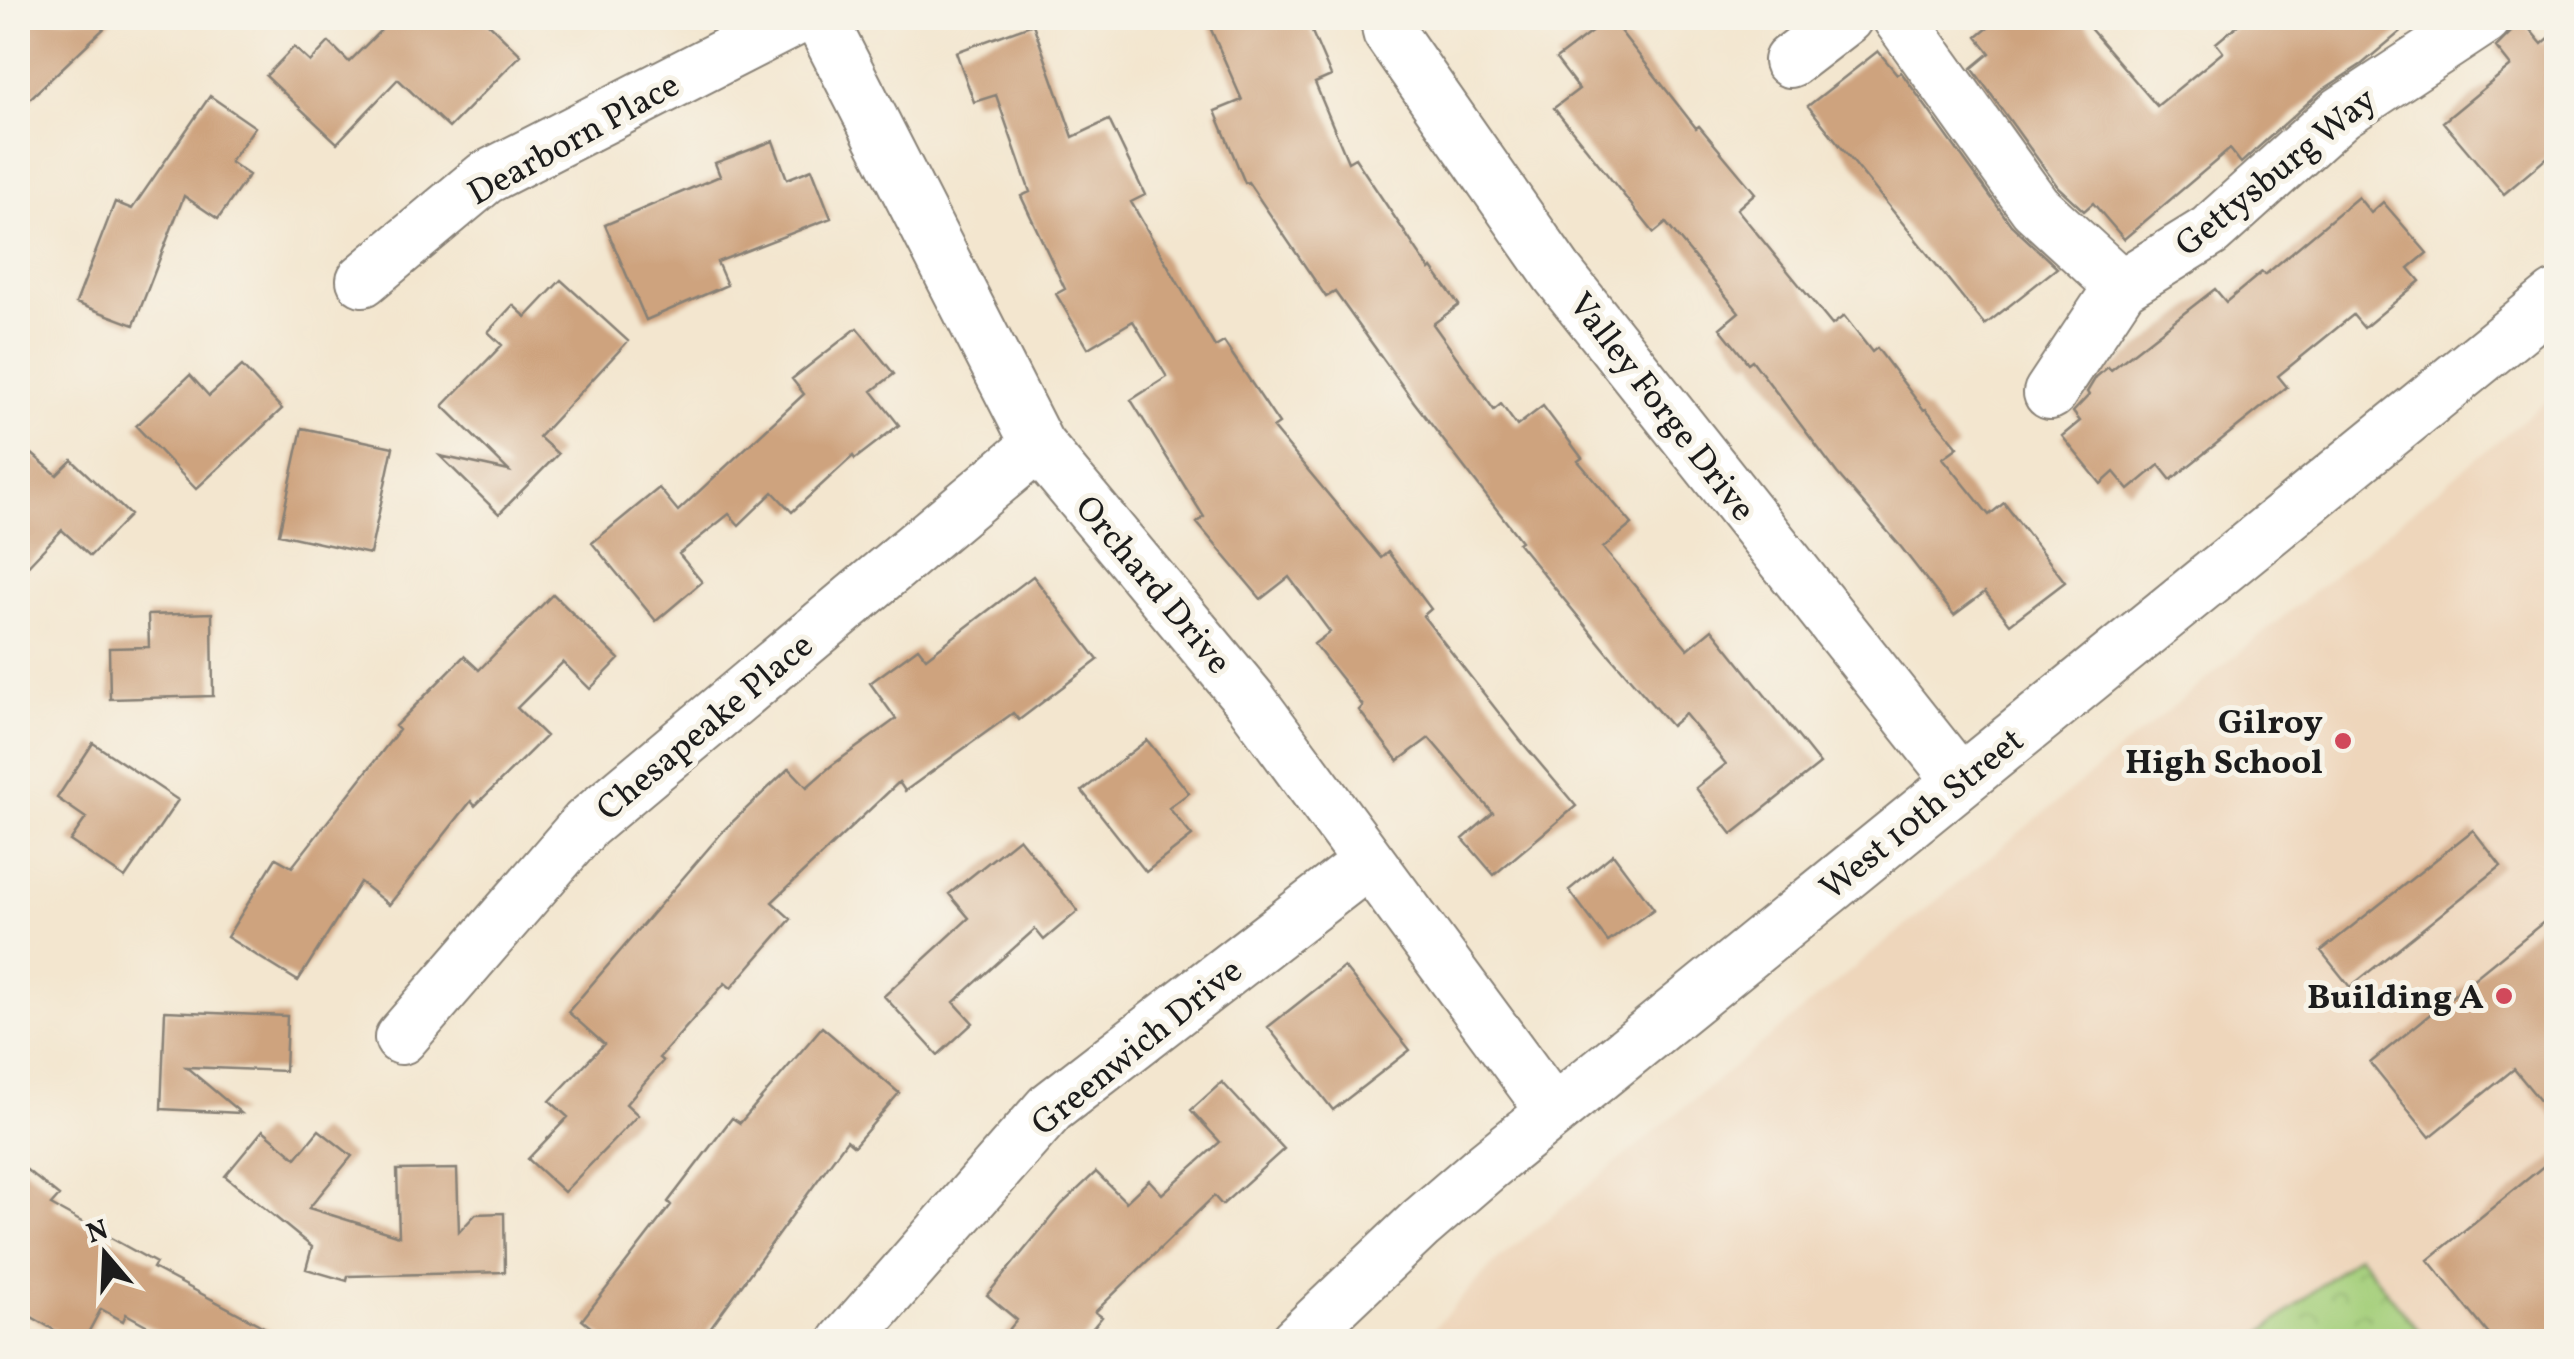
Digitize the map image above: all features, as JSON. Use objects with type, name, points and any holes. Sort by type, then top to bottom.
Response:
[{"type":"street","name":"Dearborn Place","points":[[363,280],[485,178],[798,18]]},
{"type":"street","name":"Orchard Drive","points":[[820,18],[1038,446],[1250,700],[1553,1111]]},
{"type":"street","name":"Valley Forge Drive","points":[[1387,18],[1389,32],[1558,273],[1960,781]]},
{"type":"street","points":[[1790,61],[1846,18]]},
{"type":"street","points":[[1899,18],[2036,207],[2121,286]]},
{"type":"street","name":"Gettysburg Way","points":[[2050,392],[2121,286],[2210,231],[2342,113],[2485,18]]},
{"type":"street","name":"West 10th Street","points":[[1296,1342],[1420,1224],[1553,1111],[2556,297]]},
{"type":"street","name":"Chesapeake Place","points":[[400,1038],[586,824],[1038,446]]},
{"type":"street","name":"Greenwich Drive","points":[[845,1342],[1050,1108],[1368,862]]},
{"type":"shaded area","name":"Gilroy High School","points":[[2556,393],[2556,1341],[1421,1342],[1494,1263]]},
{"type":"green space","points":[[2358,1255],[2427,1341],[2252,1341]]},
{"type":"building","points":[[18,18],[115,18],[18,110]]},
{"type":"building","points":[[393,18],[483,18],[521,55],[449,128],[398,79],[337,143],[266,76],[294,47],[310,62],[329,42],[349,62]]},
{"type":"building","points":[[1206,18],[1306,18],[1331,76],[1315,83],[1348,162],[1355,158],[1430,270],[1459,305],[1433,324],[1494,410],[1501,404],[1517,426],[1543,406],[1582,458],[1578,461],[1632,524],[1603,548],[1688,649],[1712,629],[1820,764],[1732,834],[1696,788],[1726,764],[1685,714],[1671,726],[1607,652],[1518,543],[1521,541],[1335,292],[1326,297],[1248,182],[1245,183],[1215,111],[1242,100]]},
{"type":"building","points":[[1610,18],[1696,128],[1699,126],[1755,193],[1737,209],[1832,325],[1844,316],[1872,352],[1877,348],[1958,447],[1943,458],[1989,515],[2004,503],[2065,582],[2010,624],[1985,592],[1954,615],[1837,473],[1752,360],[1748,363],[1720,328],[1739,312],[1666,223],[1654,233],[1554,108],[1579,89],[1556,59]]},
{"type":"building","points":[[2000,18],[2081,18],[2157,106],[2223,52],[2216,43],[2246,18],[2417,18],[2362,64],[2321,91],[2241,163],[2230,149],[2124,239],[2093,203],[2084,211],[2058,187],[1972,68],[1990,53],[1977,37]]},
{"type":"building","points":[[2515,18],[2520,18],[2542,44],[2556,32],[2556,150],[2504,194],[2443,122],[2511,66],[2496,47],[2511,32]]},
{"type":"building","points":[[1033,24],[1073,137],[1109,120],[1145,195],[1131,202],[1215,347],[1224,342],[1279,424],[1273,428],[1381,558],[1388,552],[1431,609],[1423,616],[1576,806],[1494,875],[1463,839],[1493,813],[1429,738],[1398,761],[1359,710],[1363,706],[1314,644],[1330,632],[1289,577],[1261,599],[1197,523],[1204,517],[1131,400],[1167,377],[1133,321],[1088,348],[1056,294],[1065,289],[1021,196],[1030,192],[996,95],[974,102],[956,52]]},
{"type":"building","points":[[1878,51],[1897,74],[1901,72],[2011,225],[2057,268],[1985,325],[1808,106]]},
{"type":"building","points":[[210,96],[255,127],[230,162],[249,175],[218,219],[184,196],[134,325],[76,303],[115,202],[132,209]]},
{"type":"building","points":[[773,141],[787,179],[812,169],[831,218],[717,262],[727,285],[646,320],[605,225],[720,176],[715,163]]},
{"type":"building","points":[[2358,197],[2371,213],[2383,202],[2427,253],[2409,268],[2420,281],[2364,328],[2353,315],[2278,376],[2287,387],[2171,480],[2159,465],[2129,490],[2114,472],[2101,484],[2062,436],[2080,421],[2073,412],[2089,395],[2096,377],[2108,367],[2111,370],[2215,289],[2226,302],[2262,272],[2265,275]]},
{"type":"building","points":[[561,280],[628,341],[539,437],[558,454],[499,514],[440,456],[509,471],[443,406],[502,345],[488,332],[513,305],[526,317]]},
{"type":"building","points":[[857,328],[894,374],[872,391],[899,425],[855,459],[853,456],[792,512],[773,492],[739,525],[729,514],[679,554],[702,582],[656,621],[592,543],[659,488],[678,511],[804,394],[792,379]]},
{"type":"building","points":[[242,366],[282,409],[196,489],[136,426],[190,375],[209,396]]},
{"type":"building","points":[[302,428],[393,447],[370,554],[279,534]]},
{"type":"building","points":[[18,442],[57,475],[72,460],[130,515],[90,556],[62,530],[18,576]]},
{"type":"building","points":[[1033,576],[1098,660],[1019,720],[1013,713],[905,791],[899,782],[772,902],[791,919],[731,988],[725,983],[659,1058],[663,1061],[626,1104],[638,1115],[564,1192],[528,1159],[568,1117],[550,1101],[604,1044],[568,1012],[725,829],[789,768],[807,787],[896,719],[870,683],[918,648],[926,658]]},
{"type":"building","points":[[553,594],[619,659],[590,689],[563,662],[517,708],[546,736],[475,806],[471,801],[389,905],[360,882],[298,981],[227,937],[276,858],[292,867],[399,730],[395,726],[464,656],[479,670]]},
{"type":"building","points":[[212,613],[213,696],[110,699],[109,648],[149,647],[148,615]]},
{"type":"building","points":[[1147,740],[1189,793],[1169,808],[1192,836],[1146,872],[1082,791]]},
{"type":"building","points":[[93,743],[178,800],[125,878],[70,841],[86,818],[57,798]]},
{"type":"building","points":[[2473,830],[2501,866],[2350,987],[2321,951]]},
{"type":"building","points":[[1019,838],[1078,911],[1044,940],[1035,929],[954,1002],[973,1023],[938,1055],[884,996],[969,918],[949,894]]},
{"type":"building","points":[[1613,854],[1654,909],[1608,942],[1569,890]]},
{"type":"building","name":"Building A","points":[[2556,912],[2556,1120],[2514,1069],[2430,1137],[2370,1063]]},
{"type":"building","points":[[1344,967],[1410,1050],[1333,1110],[1268,1027]]},
{"type":"building","points":[[165,1011],[287,1016],[285,1071],[186,1067],[241,1113],[161,1109]]},
{"type":"building","points":[[822,1027],[899,1093],[854,1146],[847,1140],[700,1342],[609,1342],[582,1320],[732,1118],[740,1123]]},
{"type":"building","points":[[1222,1082],[1284,1149],[1222,1205],[1214,1196],[1095,1312],[1102,1317],[1081,1342],[999,1342],[1017,1320],[987,1295],[1062,1204],[1096,1172],[1126,1202],[1149,1180],[1162,1194],[1220,1142],[1191,1110]]},
{"type":"building","points":[[263,1130],[296,1158],[319,1130],[352,1156],[309,1208],[399,1236],[397,1170],[457,1169],[459,1232],[476,1214],[504,1213],[505,1272],[348,1276],[347,1281],[306,1269],[312,1247],[225,1176]]},
{"type":"building","points":[[2556,1156],[2556,1342],[2495,1342],[2428,1260]]},
{"type":"building","points":[[18,1163],[59,1196],[51,1205],[156,1263],[153,1268],[292,1342],[177,1342],[126,1314],[123,1321],[101,1309],[83,1342],[75,1342],[18,1309]]},
{"type":"place","name":"Gilroy High School","points":[[2343,741]]},
{"type":"place","name":"Building A","points":[[2504,996]]}]
